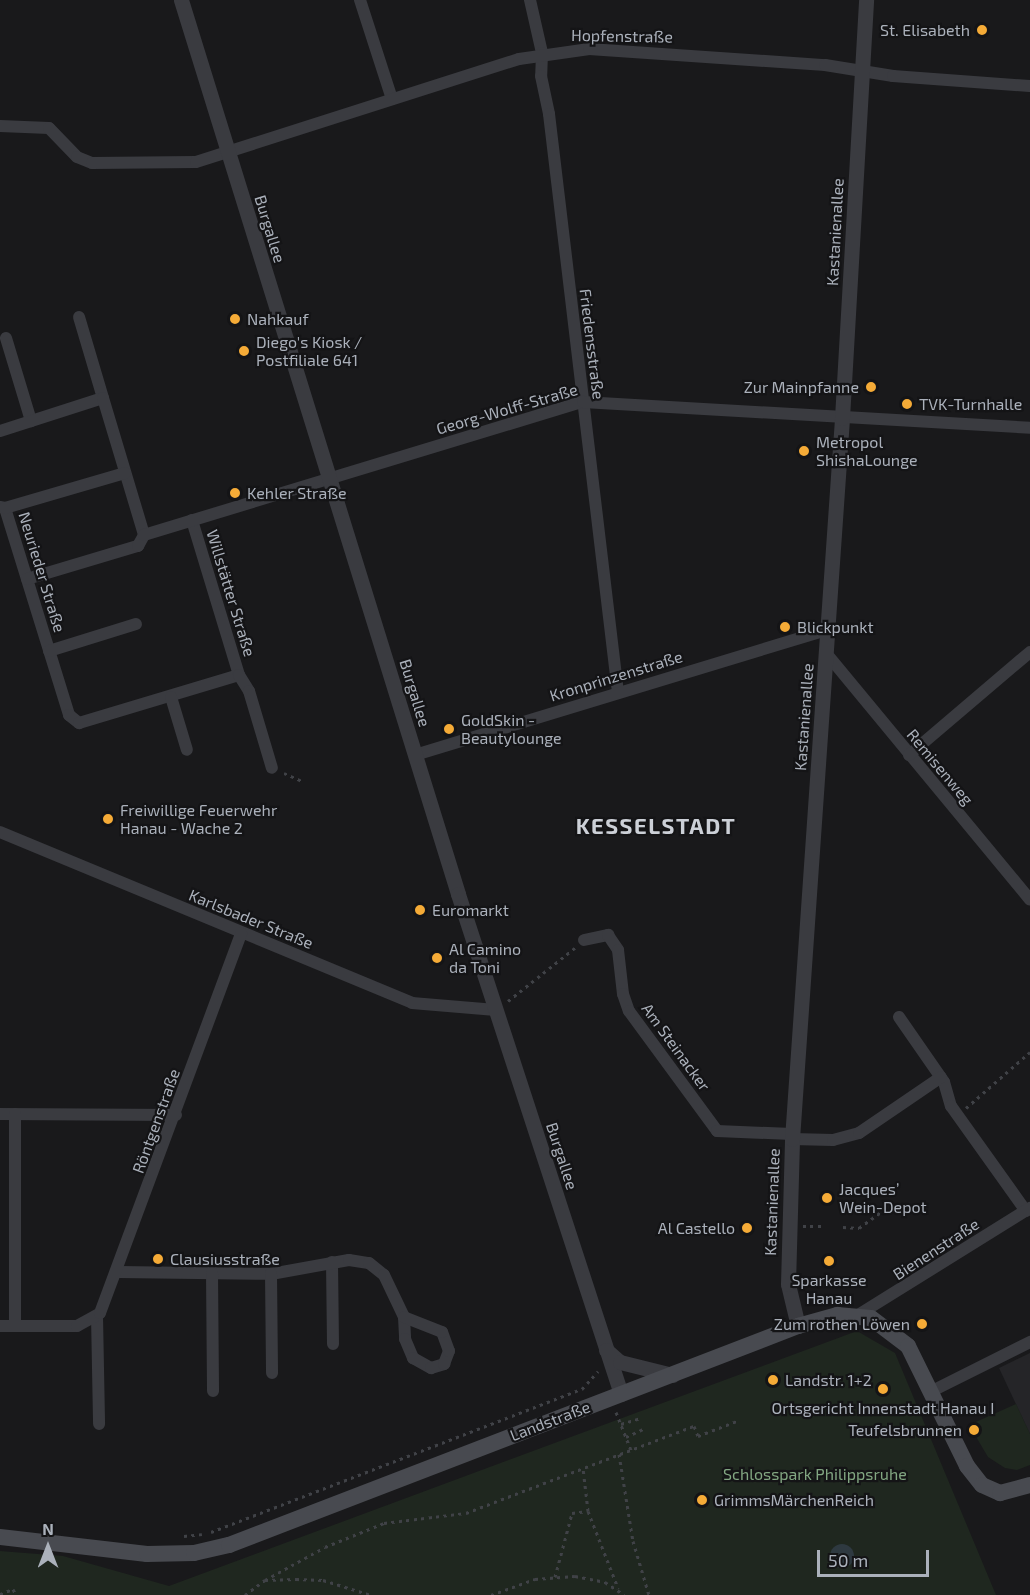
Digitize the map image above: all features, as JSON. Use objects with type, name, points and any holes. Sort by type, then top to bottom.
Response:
[{"type":"main road","name":"Landstraße","points":[[0,1537],[147,1554],[211,1550],[798,1326],[825,1317],[858,1315],[881,1323],[898,1335],[919,1364],[974,1477],[993,1492],[1010,1492],[1030,1485]]},
{"type":"street","name":"Burgallee","points":[[181,0],[415,755],[610,1366],[616,1396]]},
{"type":"street","points":[[360,0],[392,99]]},
{"type":"street","name":"Friedensstraße","points":[[531,0],[542,53],[541,76],[549,114],[618,693]]},
{"type":"street","name":"Kastanienallee","points":[[798,1326],[788,1284],[792,1136],[842,418],[866,0]]},
{"type":"street","name":"Hopfenstraße","points":[[0,126],[49,128],[77,157],[100,164],[196,162],[542,53],[629,50],[825,65],[862,71],[1030,86]]},
{"type":"street","points":[[79,317],[144,535]]},
{"type":"street","points":[[6,338],[31,421]]},
{"type":"street","points":[[0,431],[103,398]]},
{"type":"street","name":"Georg-Wolff-Straße","points":[[330,479],[583,402],[1030,428]]},
{"type":"street","points":[[2,507],[125,473]]},
{"type":"street","points":[[27,579],[138,546],[144,535],[330,479]]},
{"type":"street","name":"Neurieder Straße","points":[[2,507],[74,720]]},
{"type":"street","name":"Willstätter Straße","points":[[192,520],[239,675],[249,691],[272,768]]},
{"type":"street","name":"Neurieder Straße","points":[[49,651],[136,624]]},
{"type":"street","name":"Kronprinzenstraße","points":[[415,755],[827,630]]},
{"type":"street","points":[[909,755],[1030,652]]},
{"type":"street","name":"Remisenweg","points":[[826,653],[1030,900]]},
{"type":"street","name":"Willstätter Straße","points":[[74,720],[86,723],[239,675]]},
{"type":"street","points":[[171,697],[187,750]]},
{"type":"street","name":"Karlsbader Straße","points":[[0,832],[412,1003],[496,1010]]},
{"type":"street","name":"Röntgenstraße","points":[[99,1424],[97,1316],[118,1272],[241,933]]},
{"type":"street","name":"Am Steinacker","points":[[584,940],[608,935],[618,950],[623,994],[629,1011],[717,1131],[792,1136]]},
{"type":"street","points":[[899,1017],[941,1077],[957,1114],[1028,1209]]},
{"type":"street","points":[[792,1136],[833,1140],[859,1132],[941,1077]]},
{"type":"street","points":[[0,1114],[176,1114]]},
{"type":"street","points":[[15,1114],[15,1326]]},
{"type":"street","name":"Bienenstraße","points":[[858,1315],[1028,1209]]},
{"type":"street","points":[[118,1272],[271,1274],[332,1263],[358,1261],[376,1267],[384,1275],[405,1317],[408,1348],[418,1363],[431,1368],[444,1364],[449,1351],[442,1332],[405,1317]]},
{"type":"street","points":[[332,1263],[333,1344]]},
{"type":"street","points":[[212,1273],[213,1391]]},
{"type":"street","points":[[271,1274],[272,1373]]},
{"type":"street","points":[[0,1326],[77,1326],[97,1316]]},
{"type":"street","points":[[932,1391],[1030,1342]]},
{"type":"street","points":[[604,1348],[620,1362],[672,1375]]},
{"type":"path","points":[[272,768],[302,782]]},
{"type":"path","points":[[496,1010],[584,940]]},
{"type":"path","points":[[957,1114],[1030,1052]]},
{"type":"path","points":[[843,1227],[859,1228],[887,1208]]},
{"type":"path","points":[[205,1533],[582,1389],[594,1372],[610,1366]]},
{"type":"path","points":[[616,1396],[621,1424],[631,1450]]},
{"type":"path","points":[[621,1424],[641,1419]]},
{"type":"path","points":[[245,1595],[265,1580],[324,1547],[384,1523],[466,1513],[694,1426],[698,1436],[737,1421]]},
{"type":"path","points":[[626,1437],[645,1428]]},
{"type":"path","points":[[619,1454],[633,1541],[650,1595]]},
{"type":"path","points":[[583,1468],[588,1510],[618,1588],[624,1595]]},
{"type":"path","points":[[555,1577],[572,1513],[588,1510]]},
{"type":"path","points":[[491,1595],[517,1583],[555,1577],[594,1578],[618,1588]]},
{"type":"path","points":[[265,1580],[323,1580],[371,1595]]},
{"type":"path","points":[[0,1594],[13,1589],[16,1595]]},
{"type":"shaded area","points":[[1030,1353],[1030,1434],[999,1368]]},
{"type":"shaded area","points":[[837,1544],[847,1544],[854,1551],[854,1561],[847,1568],[837,1568],[830,1561],[830,1551]]},
{"type":"green space","name":"Schlosspark Philippsruhe","points":[[857,1331],[895,1353],[996,1595],[0,1595],[0,1551],[63,1556],[169,1586]]},
{"type":"green space","points":[[1016,1404],[1030,1434],[1030,1465],[1017,1470],[1005,1468],[988,1457],[969,1425]]},
{"type":"place","name":"St. Elisabeth","points":[[982,30]]},
{"type":"place","name":"Nahkauf","points":[[235,319]]},
{"type":"place","name":"Diego's Kiosk / Postfiliale 641","points":[[244,351]]},
{"type":"place","name":"Zur Mainpfanne","points":[[871,387]]},
{"type":"place","name":"TVK-Turnhalle","points":[[907,404]]},
{"type":"place","name":"Metropol ShishaLounge","points":[[804,451]]},
{"type":"place","name":"Kehler Straße","points":[[235,493]]},
{"type":"place","name":"Blickpunkt","points":[[785,627]]},
{"type":"place","name":"GoldSkin - Beautylounge","points":[[449,729]]},
{"type":"place","name":"Freiwillige Feuerwehr Hanau - Wache 2","points":[[108,819]]},
{"type":"place","name":"Euromarkt","points":[[420,910]]},
{"type":"place","name":"Al Camino da Toni","points":[[437,958]]},
{"type":"place","name":"Jacques’ Wein-Depot","points":[[827,1198]]},
{"type":"place","name":"Al Castello","points":[[747,1228]]},
{"type":"place","name":"Clausiusstraße","points":[[158,1259]]},
{"type":"place","name":"Sparkasse Hanau","points":[[829,1261]]},
{"type":"place","name":"Zum rothen Löwen","points":[[922,1324]]},
{"type":"place","name":"Landstr. 1+2","points":[[773,1380]]},
{"type":"place","name":"Ortsgericht Innenstadt Hanau I","points":[[883,1389]]},
{"type":"place","name":"Teufelsbrunnen","points":[[974,1430]]},
{"type":"place","name":"GrimmsMärchenReich","points":[[702,1500]]},
{"type":"district","name":"KESSELSTADT","points":[[656,826]]}]
